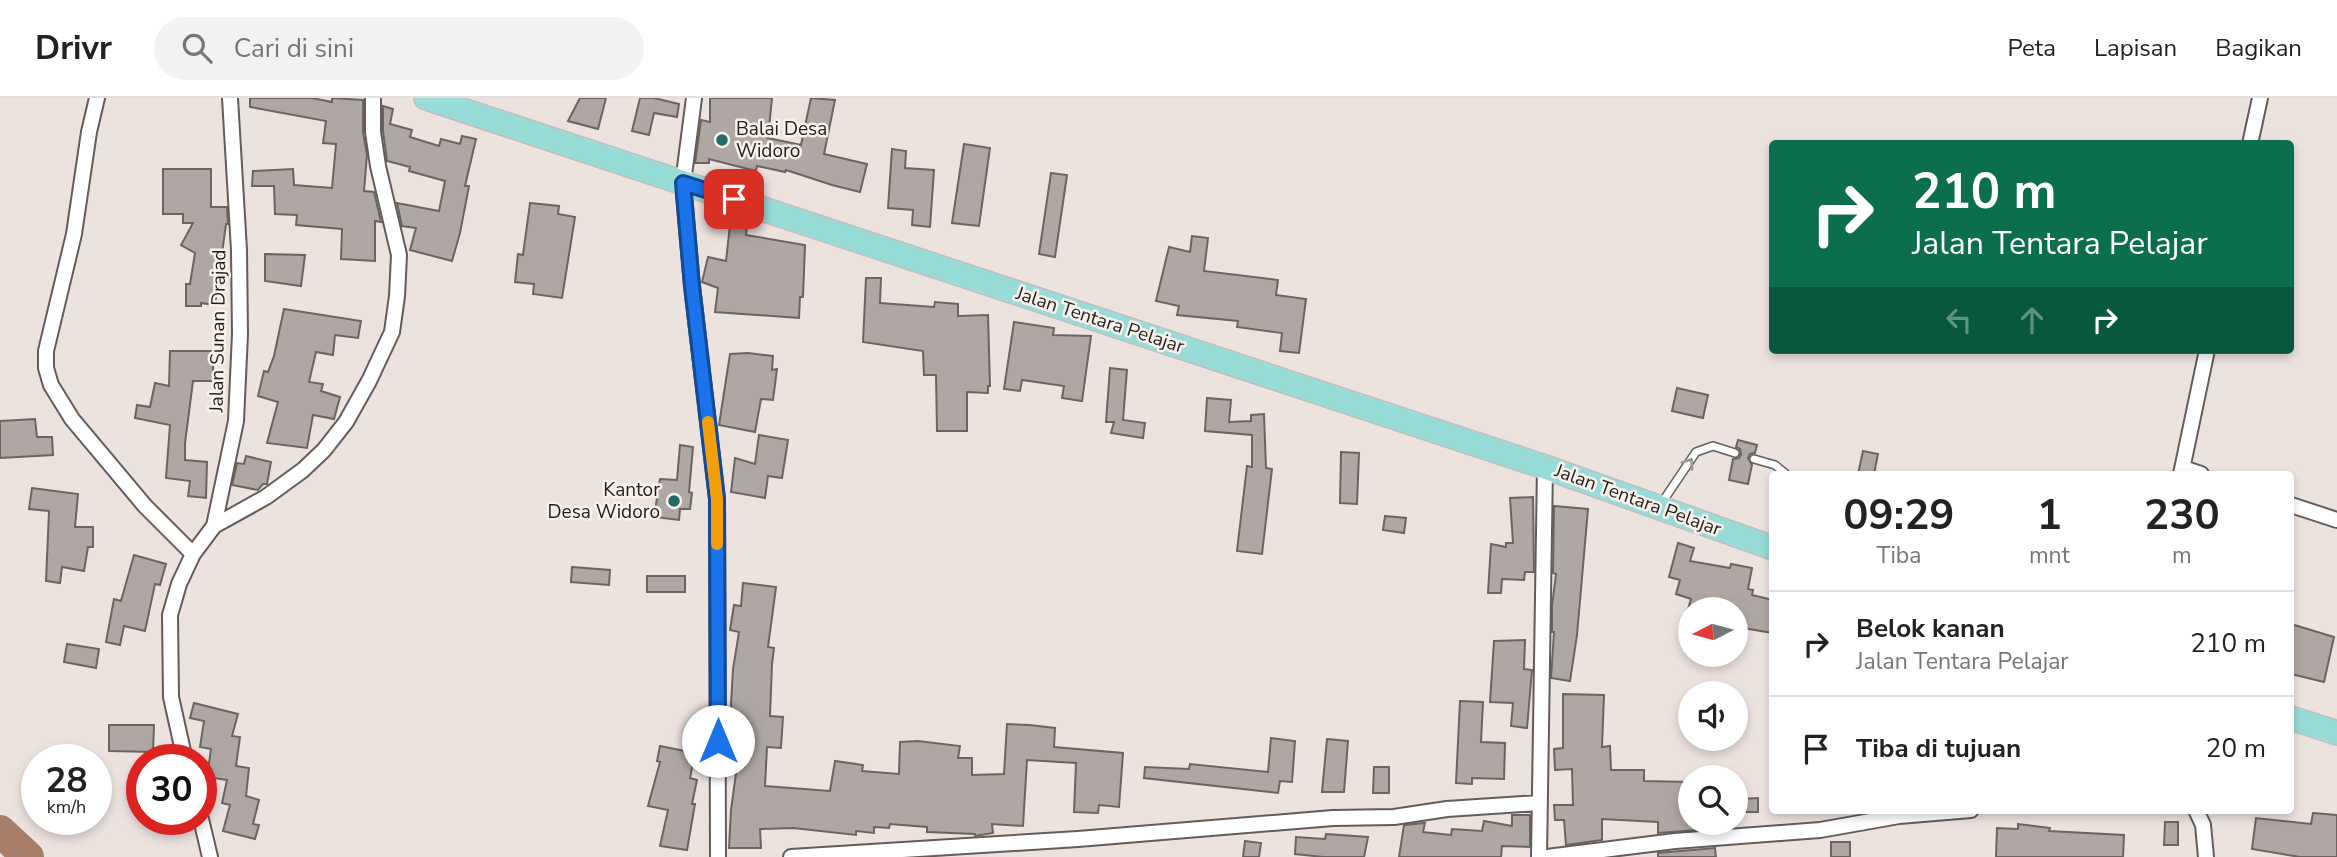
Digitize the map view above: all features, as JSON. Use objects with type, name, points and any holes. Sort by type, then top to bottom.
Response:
[{"type":"main road","name":"Jalan Tentara Pelajar","points":[[433,99],[1545,467],[1769,547]]},
{"type":"main road","points":[[2294,719],[2337,733]]},
{"type":"street","points":[[97,98],[89,132],[74,234],[46,351],[46,368],[51,385],[72,419],[145,506],[193,554]]},
{"type":"street","name":"Jalan Sunan Drajad","points":[[181,744],[171,697],[170,615],[179,584],[193,554],[214,526],[236,421],[240,334],[239,250],[230,98]]},
{"type":"street","points":[[214,526],[266,497],[303,470],[324,450],[346,422],[392,332],[399,255],[377,166],[373,98]]},
{"type":"street","points":[[694,98],[683,183],[717,499],[718,857]]},
{"type":"street","points":[[2251,140],[2260,98]]},
{"type":"street","points":[[2182,471],[2206,354]]},
{"type":"street","points":[[1539,857],[1545,467]]},
{"type":"street","points":[[2294,506],[2337,520]]},
{"type":"street","points":[[791,857],[1078,839],[1333,818],[1394,817],[1447,808],[1539,803]]},
{"type":"street","points":[[1547,857],[1675,841],[1820,830],[1923,814]]},
{"type":"street","points":[[2198,814],[2203,825],[2206,857]]},
{"type":"street","points":[[205,835],[210,857]]},
{"type":"lane","points":[[1659,508],[1696,452],[1713,446],[1735,453]]},
{"type":"lane","points":[[1754,459],[1775,465],[1782,471]]},
{"type":"building","points":[[250,98],[312,98],[332,102],[332,98],[363,100],[363,132],[367,155],[364,191],[374,192],[381,222],[375,221],[375,261],[341,259],[342,229],[296,225],[297,215],[275,214],[274,186],[252,186],[253,171],[293,169],[294,185],[332,188],[336,144],[323,143],[326,121],[250,107]]},
{"type":"building","points":[[580,98],[606,98],[598,129],[568,121]]},
{"type":"building","points":[[640,98],[654,98],[679,104],[677,117],[654,113],[649,135],[632,131]]},
{"type":"building","points":[[710,98],[772,98],[768,138],[801,145],[811,98],[835,100],[824,154],[867,164],[860,192],[786,170],[785,172],[757,166],[756,171],[709,159],[709,163],[695,163],[701,120],[710,122]]},
{"type":"building","points":[[383,106],[393,109],[390,124],[412,130],[410,137],[439,146],[441,139],[460,144],[462,136],[476,139],[465,186],[469,186],[460,233],[452,261],[410,250],[416,228],[402,226],[397,203],[439,211],[445,181],[409,171],[410,167],[387,161]]},
{"type":"building","points":[[964,144],[990,148],[979,226],[952,223]]},
{"type":"building","points":[[892,149],[906,151],[905,168],[934,170],[930,227],[912,225],[913,210],[888,208]]},
{"type":"building","points":[[163,169],[211,169],[211,207],[227,207],[228,224],[215,305],[201,303],[201,306],[186,306],[186,284],[190,284],[195,253],[181,245],[193,223],[183,223],[183,214],[163,214]]},
{"type":"building","points":[[1051,173],[1067,175],[1055,257],[1039,254]]},
{"type":"building","points":[[530,203],[559,206],[558,214],[575,217],[562,298],[533,294],[534,284],[515,282],[518,254],[523,255]]},
{"type":"building","points":[[730,225],[747,225],[746,235],[805,245],[803,297],[800,297],[799,318],[715,312],[718,288],[702,282],[708,257],[726,261]]},
{"type":"building","points":[[1192,236],[1208,238],[1204,271],[1278,280],[1276,295],[1306,299],[1299,353],[1280,351],[1282,333],[1237,327],[1238,321],[1177,315],[1179,306],[1156,301],[1169,247],[1190,252]]},
{"type":"building","points":[[265,254],[305,255],[301,286],[265,281]]},
{"type":"building","points":[[866,278],[881,278],[880,303],[934,307],[935,302],[958,304],[958,316],[988,315],[990,386],[988,393],[967,392],[967,431],[937,431],[936,375],[924,375],[923,351],[863,342]]},
{"type":"building","points":[[284,309],[361,321],[358,338],[335,335],[333,355],[316,352],[309,382],[323,384],[321,391],[340,397],[334,419],[313,415],[307,448],[267,443],[278,402],[258,396],[264,371],[268,372],[274,356]]},
{"type":"building","points":[[1014,322],[1054,328],[1053,335],[1091,336],[1082,401],[1062,398],[1064,386],[1022,380],[1020,391],[1004,389]]},
{"type":"building","points":[[170,351],[213,351],[213,381],[193,381],[185,443],[185,460],[207,462],[206,498],[188,496],[190,481],[166,478],[170,425],[135,418],[137,405],[150,407],[155,383],[169,386]]},
{"type":"building","points":[[730,354],[773,356],[772,370],[777,369],[773,400],[761,399],[755,432],[719,425]]},
{"type":"building","points":[[1110,368],[1127,370],[1123,420],[1145,423],[1143,438],[1111,433],[1114,422],[1106,422]]},
{"type":"building","points":[[1677,388],[1708,395],[1703,418],[1672,411]]},
{"type":"building","points":[[1207,398],[1231,400],[1229,422],[1251,421],[1251,415],[1264,414],[1266,468],[1272,469],[1262,554],[1237,551],[1247,466],[1252,467],[1252,435],[1205,431]]},
{"type":"building","points":[[35,419],[37,437],[52,437],[53,455],[0,458],[0,421]]},
{"type":"building","points":[[759,435],[788,440],[782,478],[768,476],[765,498],[731,492],[735,458],[755,464]]},
{"type":"building","points":[[1738,440],[1757,445],[1755,453],[1748,458],[1752,465],[1748,484],[1729,480],[1733,459],[1739,458],[1741,454],[1736,447]]},
{"type":"building","name":"Kantor Desa Widoro","points":[[680,445],[693,447],[690,509],[680,509],[679,520],[654,517],[660,479],[677,480]]},
{"type":"building","points":[[1863,451],[1878,454],[1875,471],[1859,471]]},
{"type":"building","points":[[1341,452],[1359,453],[1357,504],[1340,503]]},
{"type":"building","points":[[246,456],[271,462],[267,484],[263,484],[258,490],[232,485],[237,463],[244,464]]},
{"type":"building","points":[[32,488],[78,494],[75,527],[93,527],[93,547],[88,547],[84,571],[62,567],[60,583],[46,581],[49,511],[29,509]]},
{"type":"building","points":[[1533,497],[1534,572],[1525,572],[1524,580],[1502,579],[1501,593],[1488,593],[1491,544],[1506,547],[1506,543],[1513,543],[1510,498]]},
{"type":"building","points":[[1554,506],[1588,509],[1577,635],[1570,681],[1551,678],[1554,632],[1552,606],[1556,574],[1553,573]]},
{"type":"building","points":[[1385,516],[1406,518],[1404,533],[1383,530]]},
{"type":"building","points":[[1678,543],[1694,548],[1690,561],[1730,568],[1731,564],[1752,568],[1748,589],[1753,590],[1752,595],[1769,599],[1769,632],[1748,629],[1748,597],[1685,597],[1676,594],[1680,580],[1669,577]]},
{"type":"building","points":[[134,555],[166,564],[160,585],[155,584],[145,631],[124,626],[120,645],[106,642],[114,599],[121,601]]},
{"type":"building","points":[[572,567],[610,570],[609,585],[571,582]]},
{"type":"building","points":[[647,576],[685,576],[685,592],[647,592]]},
{"type":"building","points":[[743,583],[776,587],[768,647],[774,648],[770,716],[783,717],[781,748],[767,747],[765,786],[830,791],[835,761],[863,765],[862,771],[899,774],[900,742],[918,741],[960,746],[958,758],[972,758],[972,775],[1004,774],[1007,724],[1029,725],[1055,728],[1054,747],[1123,753],[1119,807],[1099,805],[1098,813],[1074,812],[1076,763],[1027,760],[1023,826],[992,824],[993,833],[975,836],[927,832],[927,827],[890,824],[889,828],[874,827],[874,833],[856,831],[856,835],[793,828],[760,829],[761,848],[729,848],[737,766],[744,767],[743,729],[734,730],[731,704],[739,632],[730,630],[734,605],[741,606]]},
{"type":"building","points":[[2294,625],[2334,637],[2324,682],[2294,675]]},
{"type":"building","points":[[1525,640],[1524,669],[1532,670],[1527,728],[1511,726],[1513,703],[1490,702],[1494,641]]},
{"type":"building","points":[[67,644],[99,649],[96,668],[64,662]]},
{"type":"building","points":[[1563,694],[1604,695],[1602,747],[1610,746],[1611,770],[1644,770],[1644,781],[1678,782],[1678,831],[1658,833],[1658,822],[1602,819],[1602,840],[1566,845],[1564,820],[1555,820],[1554,805],[1573,805],[1572,769],[1555,770],[1554,749],[1563,748]]},
{"type":"building","points":[[1460,701],[1483,702],[1481,742],[1505,743],[1504,779],[1472,778],[1472,784],[1456,783]]},
{"type":"building","points":[[194,703],[238,714],[232,736],[240,737],[236,766],[249,768],[246,796],[259,800],[253,824],[259,825],[255,839],[223,831],[230,805],[222,803],[227,780],[217,778],[217,744],[200,744],[204,721],[190,718]]},
{"type":"building","points":[[109,725],[154,725],[153,744],[126,744],[126,751],[112,751],[112,744],[109,744]]},
{"type":"building","points":[[1271,738],[1295,741],[1292,782],[1280,781],[1278,793],[1144,778],[1145,767],[1189,769],[1190,764],[1268,772]]},
{"type":"building","points":[[1327,739],[1348,741],[1344,792],[1322,792]]},
{"type":"building","points":[[660,746],[695,753],[690,778],[697,780],[687,850],[660,846],[668,810],[648,806],[660,762],[657,761]]},
{"type":"building","points":[[1374,767],[1389,767],[1389,793],[1373,793]]},
{"type":"building","points":[[1758,798],[1758,812],[1748,812],[1748,799]]},
{"type":"building","points":[[2313,813],[2337,815],[2337,857],[2300,857],[2252,849],[2256,818],[2311,824]]},
{"type":"building","points":[[1512,815],[1530,815],[1530,847],[1502,846],[1501,857],[1399,857],[1404,825],[1425,823],[1423,832],[1451,835],[1452,829],[1482,831],[1484,821],[1512,826]]},
{"type":"building","points":[[2165,822],[2178,822],[2178,845],[2164,845]]},
{"type":"building","points":[[2018,824],[2050,828],[2049,831],[2124,835],[2123,857],[1996,857],[1997,828],[2018,829]]},
{"type":"building","points":[[1326,834],[1368,837],[1364,857],[1295,854],[1296,837],[1325,839]]},
{"type":"building","points":[[1245,841],[1261,843],[1259,857],[1243,857]]},
{"type":"building","points":[[1831,842],[1850,842],[1850,857],[1831,857]]},
{"type":"building","points":[[1715,848],[1716,857],[1658,857],[1658,853]]},
{"type":"waterway","points":[[0,831],[28,857]]},
{"type":"slow traffic","points":[[708,422],[717,499],[717,544]]},
{"type":"place","name":"Balai Desa Widoro","points":[[722,140]]},
{"type":"place","name":"Kantor Desa Widoro","points":[[674,501]]},
{"type":"route","points":[[718,741],[717,499],[683,183],[734,199]]}]
